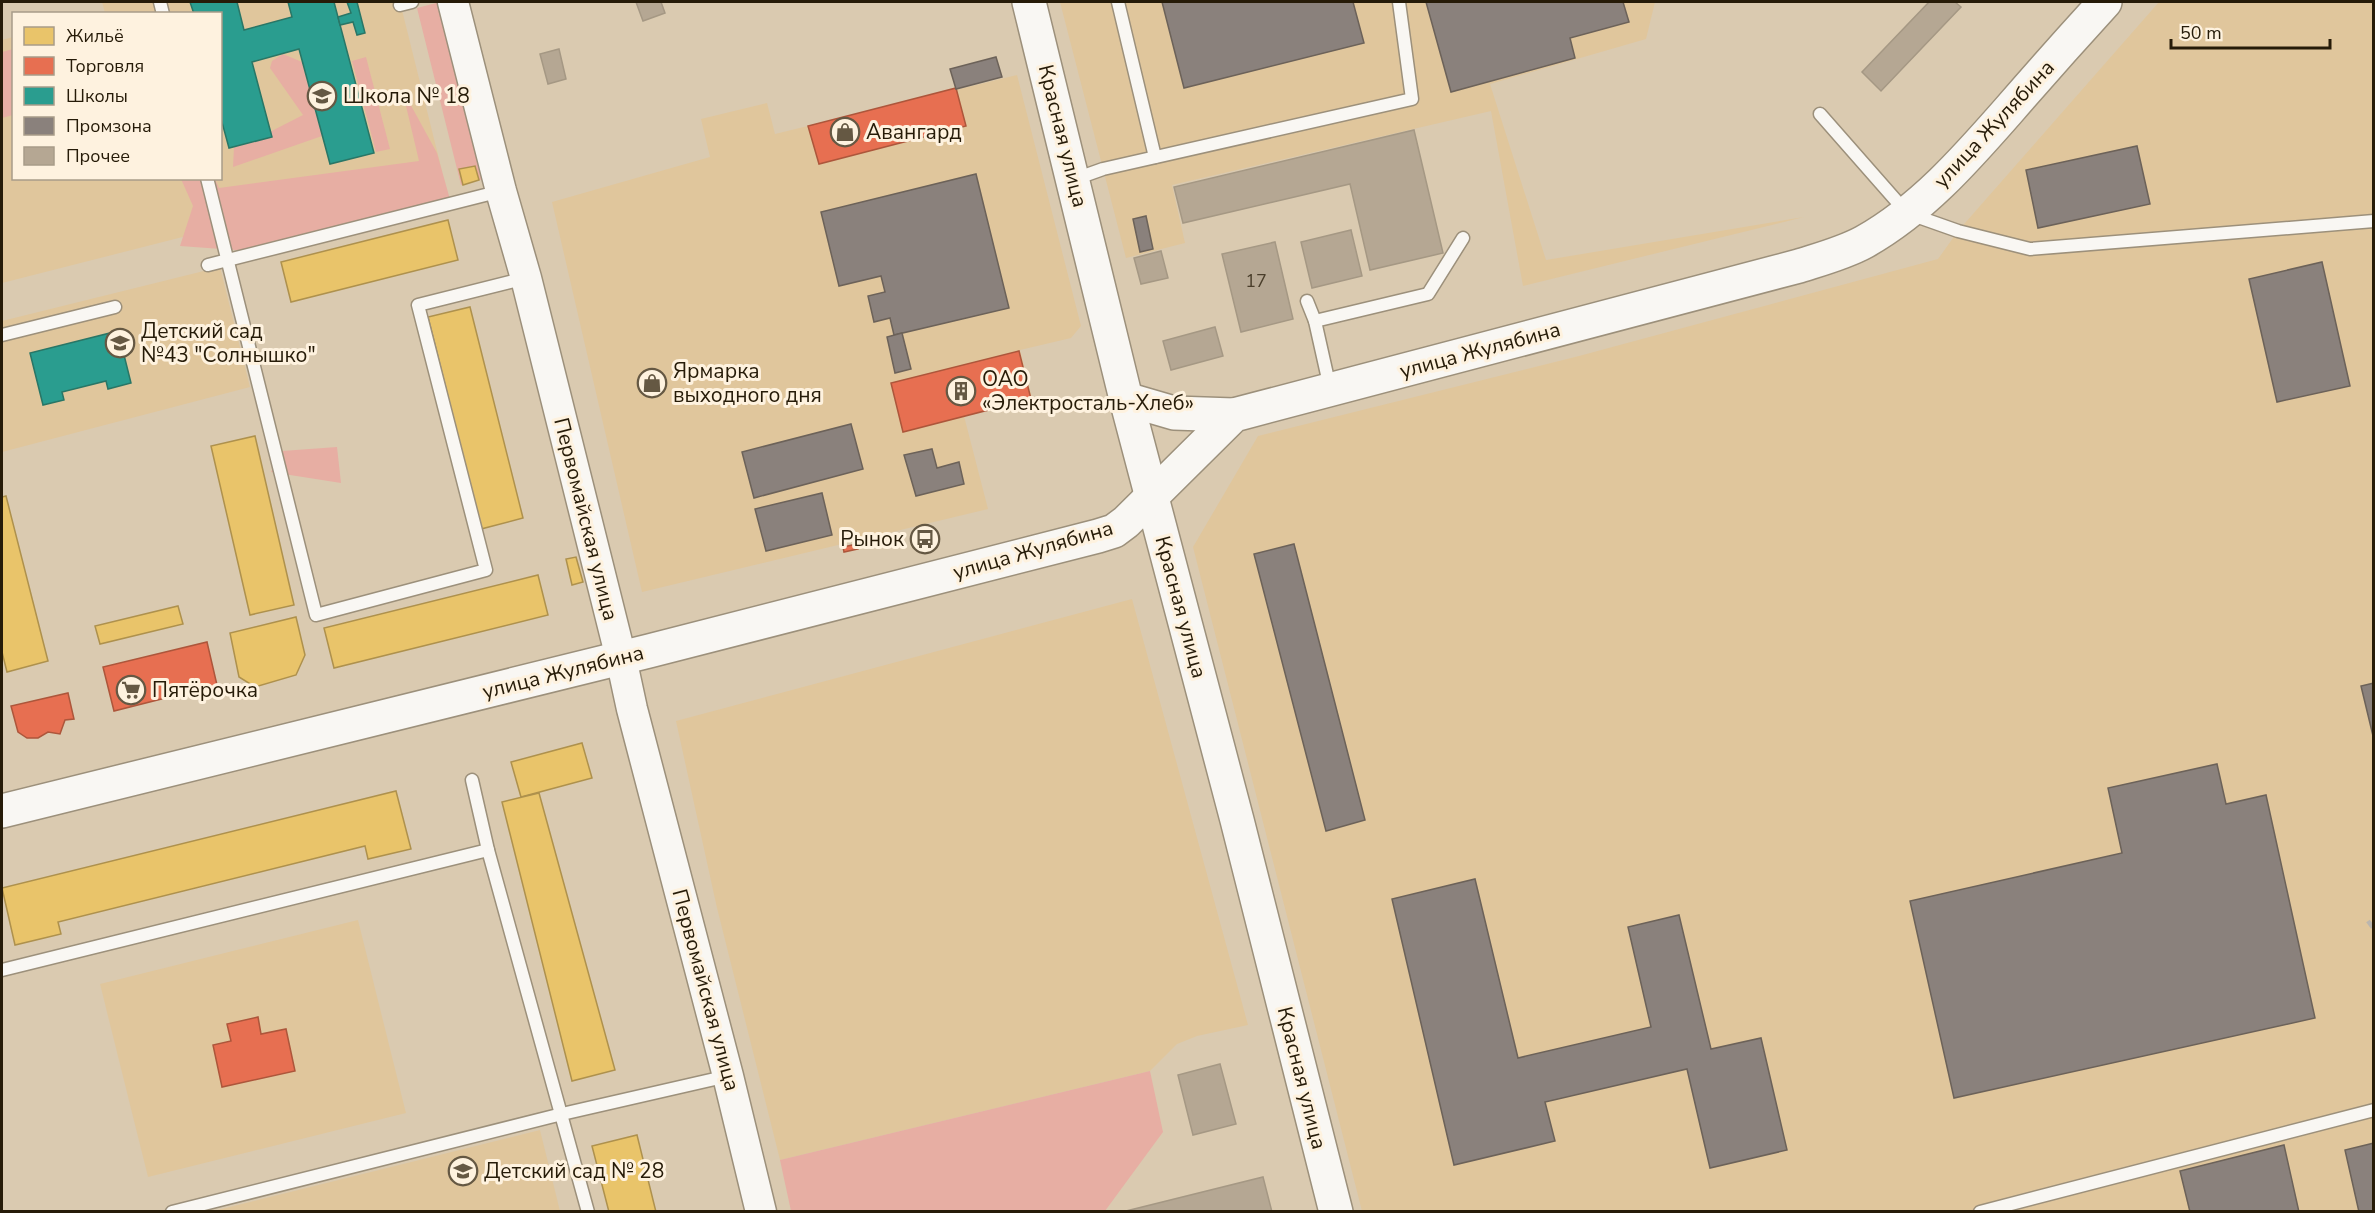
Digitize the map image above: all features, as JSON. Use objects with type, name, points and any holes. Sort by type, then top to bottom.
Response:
[{"type":"main road","name":"Красная улица","points":[[1029,2],[1126,399],[1336,1212]]},
{"type":"main road","name":"улица Жулябина","points":[[2,811],[621,658],[1114,531],[1152,497],[1234,415],[1799,266],[1862,243],[1907,213],[1953,173],[2105,2]]},
{"type":"main road","points":[[1126,399],[1174,413],[1234,415]]},
{"type":"street","name":"Первомайская улица","points":[[453,2],[501,191],[526,278],[632,709],[728,1076],[761,1212]]},
{"type":"lane","points":[[1118,2],[1155,157]]},
{"type":"lane","points":[[1074,179],[1103,169],[1412,99],[1399,2]]},
{"type":"lane","points":[[1820,114],[1907,213],[1958,231],[2030,249],[2373,221]]},
{"type":"lane","points":[[208,180],[316,615],[486,570],[418,304],[526,278]]},
{"type":"lane","points":[[208,265],[501,191]]},
{"type":"lane","points":[[1315,321],[1428,294],[1463,238]]},
{"type":"lane","points":[[1307,301],[1315,321],[1331,389]]},
{"type":"lane","points":[[2,335],[115,307]]},
{"type":"lane","points":[[471,780],[488,850],[588,1212]]},
{"type":"lane","points":[[2,970],[488,850]]},
{"type":"lane","points":[[172,1212],[562,1114],[728,1076]]},
{"type":"lane","points":[[1980,1212],[2373,1110]]},
{"type":"shaded area","name":"Школа № 18","points":[[102,2],[400,2],[442,171],[2,283],[2,40],[12,37],[12,180],[222,180],[222,12],[105,12]]},
{"type":"shaded area","points":[[440,2],[485,179],[479,180],[475,166],[459,169],[463,185],[461,185],[417,8]]},
{"type":"shaded area","points":[[1060,2],[1655,2],[1646,39],[1490,84],[1546,260],[1804,217],[1523,286],[1491,111],[1172,185],[1185,243],[1126,258]]},
{"type":"shaded area","points":[[2159,2],[2373,2],[2373,1211],[1362,1211],[1193,547],[1258,436],[1579,356],[1938,259],[1958,231]]},
{"type":"shaded area","points":[[12,49],[12,115],[2,118],[2,52]]},
{"type":"shaded area","points":[[283,54],[302,62],[322,136],[233,167],[234,147],[246,144],[303,115],[270,68],[272,61]]},
{"type":"shaded area","points":[[366,57],[390,149],[376,152],[352,61]]},
{"type":"shaded area","name":"ОАО «Электросталь-Хлеб»","points":[[1017,75],[1081,326],[1071,338],[1020,350],[1032,398],[964,416],[988,509],[642,592],[552,202],[710,157],[701,119],[767,103],[775,134]]},
{"type":"shaded area","points":[[402,89],[437,153],[451,203],[277,253],[180,246],[193,206],[181,180],[215,180],[219,188],[419,161]]},
{"type":"shaded area","name":"Детский сад №43 \"Солнышко\"","points":[[220,267],[250,387],[2,452],[2,321]]},
{"type":"shaded area","points":[[337,447],[341,483],[271,472],[282,451]]},
{"type":"shaded area","points":[[1132,599],[1248,1025],[1197,1036],[1177,1044],[1150,1071],[780,1160],[717,908],[676,721]]},
{"type":"shaded area","points":[[358,920],[406,1113],[148,1177],[100,984]]},
{"type":"shaded area","points":[[1150,1071],[1163,1132],[1105,1211],[791,1211],[780,1160]]},
{"type":"shaded area","name":"Детский сад № 28","points":[[540,1130],[560,1211],[214,1211]]},
{"type":"building: Жильё","points":[[475,166],[479,180],[463,185],[459,169]]},
{"type":"building: Жильё","points":[[448,220],[458,260],[291,302],[281,262]]},
{"type":"building: Жильё","points":[[470,307],[523,518],[481,529],[428,317]]},
{"type":"building: Жильё","points":[[255,436],[294,605],[250,615],[211,446]]},
{"type":"building: Жильё","points":[[6,496],[48,661],[7,672],[2,652],[2,497]]},
{"type":"building: Жильё","points":[[576,557],[583,582],[572,585],[566,559]]},
{"type":"building: Жильё","points":[[538,575],[548,615],[334,668],[324,628]]},
{"type":"building: Жильё","points":[[178,606],[183,624],[100,644],[95,626]]},
{"type":"building: Жильё","points":[[296,617],[305,655],[296,675],[255,687],[239,677],[230,633]]},
{"type":"building: Жильё","points":[[582,743],[592,778],[521,797],[511,762]]},
{"type":"building: Жильё","points":[[396,791],[411,849],[368,859],[365,846],[58,922],[61,934],[15,945],[2,888]]},
{"type":"building: Жильё","points":[[539,793],[615,1070],[572,1081],[502,802]]},
{"type":"building: Жильё","points":[[637,1135],[656,1212],[609,1212],[592,1146]]},
{"type":"building: Торговля","points":[[956,88],[966,126],[819,164],[808,126]]},
{"type":"building: Торговля","name":"ОАО «Электросталь-Хлеб»","points":[[1019,351],[1031,399],[903,432],[891,383]]},
{"type":"building: Торговля","points":[[857,544],[858,549],[844,552],[843,547]]},
{"type":"building: Торговля","points":[[207,642],[217,685],[114,711],[103,667]]},
{"type":"building: Торговля","points":[[68,693],[74,719],[65,720],[60,734],[48,732],[38,738],[27,738],[18,732],[11,706]]},
{"type":"building: Торговля","points":[[258,1017],[261,1034],[286,1029],[295,1071],[222,1087],[213,1045],[231,1041],[227,1024]]},
{"type":"building: Школы","points":[[190,2],[237,2],[244,30],[292,17],[288,2],[334,2],[374,153],[330,164],[299,49],[252,62],[272,137],[229,148],[222,122],[222,12],[193,12]]},
{"type":"building: Школы","points":[[347,2],[357,2],[365,33],[357,35],[353,22],[340,25],[338,17],[351,13]]},
{"type":"building: Школы","points":[[118,331],[131,383],[108,389],[106,381],[62,392],[64,400],[43,405],[30,353]]},
{"type":"building: Промзона","points":[[1162,2],[1353,2],[1364,43],[1184,88]]},
{"type":"building: Промзона","points":[[1426,2],[1623,2],[1629,22],[1570,38],[1575,58],[1451,92]]},
{"type":"building: Промзона","points":[[996,57],[1002,77],[956,89],[950,69]]},
{"type":"building: Промзона","points":[[2137,146],[2150,204],[2038,228],[2026,170]]},
{"type":"building: Промзона","points":[[976,174],[1009,308],[894,335],[890,318],[874,322],[868,296],[885,292],[881,276],[839,286],[821,212]]},
{"type":"building: Промзона","points":[[1146,216],[1153,249],[1140,252],[1133,219]]},
{"type":"building: Промзона","points":[[2322,262],[2350,386],[2277,402],[2249,279]]},
{"type":"building: Промзона","points":[[902,333],[911,369],[895,373],[887,337]]},
{"type":"building: Промзона","points":[[851,424],[863,469],[754,498],[742,452]]},
{"type":"building: Промзона","points":[[932,449],[937,468],[959,462],[964,484],[916,496],[904,455]]},
{"type":"building: Промзона","points":[[822,493],[832,535],[766,551],[755,509]]},
{"type":"building: Промзона","points":[[1294,544],[1365,820],[1326,831],[1254,554]]},
{"type":"building: Промзона","points":[[2374,683],[2374,740],[2361,686]]},
{"type":"building: Промзона","points":[[2217,764],[2226,804],[2266,795],[2315,1018],[1954,1098],[1910,901],[2122,853],[2108,788]]},
{"type":"building: Промзона","points":[[1475,879],[1518,1058],[1651,1027],[1628,927],[1679,915],[1711,1049],[1761,1038],[1787,1150],[1710,1168],[1687,1069],[1545,1102],[1555,1141],[1454,1165],[1392,899]]},
{"type":"building: Промзона","points":[[2374,1143],[2374,1212],[2359,1212],[2345,1150]]},
{"type":"building: Промзона","points":[[2284,1145],[2299,1212],[2190,1212],[2180,1171]]},
{"type":"building: Прочее","points":[[636,2],[661,2],[665,13],[643,21]]},
{"type":"building: Прочее","points":[[1929,2],[1955,2],[1961,7],[1881,91],[1862,72]]},
{"type":"building: Прочее","points":[[559,49],[566,79],[548,84],[540,54]]},
{"type":"building: Прочее","points":[[1414,130],[1443,253],[1370,270],[1350,184],[1183,223],[1174,187]]},
{"type":"building: Прочее","points":[[1351,230],[1362,276],[1312,288],[1301,242]]},
{"type":"building: Прочее","points":[[1275,242],[1293,319],[1241,332],[1222,254]]},
{"type":"building: Прочее","points":[[1161,251],[1168,278],[1141,284],[1134,258]]},
{"type":"building: Прочее","points":[[1215,327],[1223,356],[1171,370],[1163,341]]},
{"type":"building: Прочее","points":[[1220,1064],[1236,1124],[1193,1135],[1178,1075]]},
{"type":"building: Прочее","points":[[1263,1177],[1272,1212],[1122,1212]]},
{"type":"railway","points":[[2368,921],[2374,929]]},
{"type":"place","name":"Школа № 18","points":[[322,96]]},
{"type":"place","name":"Авангард","points":[[845,132]]},
{"type":"place","name":"Детский сад №43 \"Солнышко\"","points":[[120,343]]},
{"type":"place","name":"Ярмарка выходного дня","points":[[652,383]]},
{"type":"place","name":"ОАО «Электросталь-Хлеб»","points":[[961,391]]},
{"type":"place","name":"Рынок","points":[[925,539]]},
{"type":"place","name":"Пятёрочка","points":[[131,690]]},
{"type":"place","name":"Детский сад № 28","points":[[463,1171]]}]
